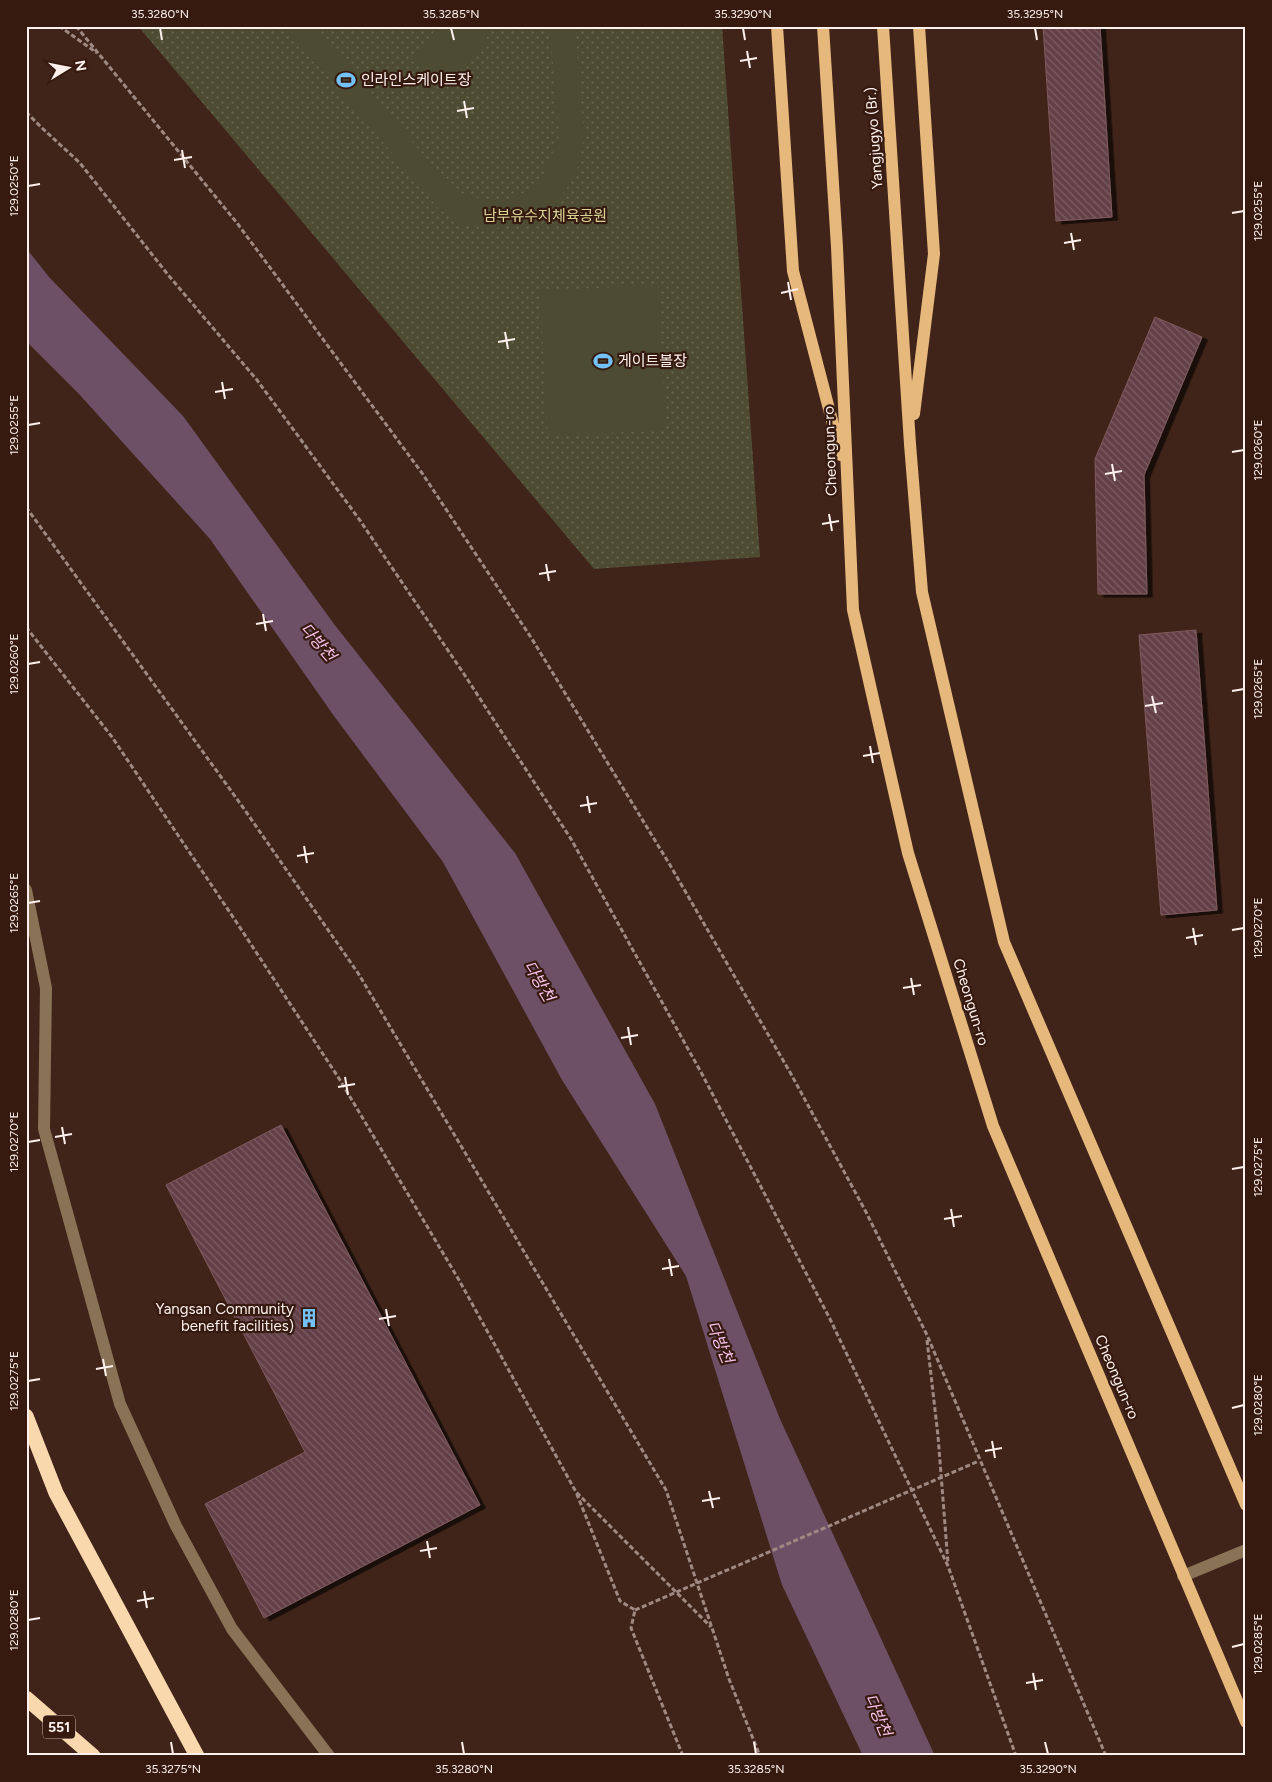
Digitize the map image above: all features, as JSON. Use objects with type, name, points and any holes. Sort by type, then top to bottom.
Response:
[{"type":"highway","points":[[26,1416],[56,1493],[197,1756]]},
{"type":"highway","name":"551","points":[[26,1698],[93,1756]]},
{"type":"main road","points":[[777,26],[793,271],[847,478]]},
{"type":"main road","name":"Cheongun-ro","points":[[823,26],[837,247],[853,610],[908,853],[993,1126],[1246,1722]]},
{"type":"main road","name":"Yangjugyo (Br.)","points":[[883,26],[910,444]]},
{"type":"main road","points":[[919,26],[934,254],[910,444],[922,592],[1004,942],[1246,1505]]},
{"type":"street","points":[[26,890],[46,988],[44,1129],[120,1404],[176,1526],[232,1630],[329,1756]]},
{"type":"street","points":[[1183,1576],[1246,1550]]},
{"type":"path","points":[[59,26],[102,57]]},
{"type":"path","points":[[76,26],[243,231],[422,473],[532,639],[670,865],[786,1066],[866,1212],[927,1335],[1106,1756]]},
{"type":"path","points":[[26,112],[80,163],[169,276],[257,380],[359,519],[464,674],[571,839],[702,1074],[830,1319],[948,1566],[1016,1756]]},
{"type":"path","points":[[26,507],[242,806],[358,974],[666,1490],[729,1678],[760,1756]]},
{"type":"path","points":[[26,628],[112,737],[340,1080],[459,1280],[576,1492],[620,1601],[635,1610]]},
{"type":"path","points":[[927,1335],[938,1436],[948,1566]]},
{"type":"path","points":[[635,1610],[979,1461]]},
{"type":"path","points":[[576,1492],[711,1627]]},
{"type":"path","points":[[635,1610],[630,1628],[683,1756]]},
{"type":"green space","name":"남부유수지체육공원","points":[[138,26],[722,26],[760,557],[594,569]]},
{"type":"green space","name":"인라인스케이트장","points":[[286,26],[316,26],[453,191],[478,198],[507,202],[540,183],[559,137],[550,26],[575,26],[584,135],[576,176],[552,207],[537,220],[492,229],[464,225],[439,209]]},
{"type":"green space","points":[[438,26],[495,26],[453,87],[415,59]]},
{"type":"green space","name":"게이트볼장","points":[[658,285],[666,430],[548,436],[540,291]]},
{"type":"water","name":"다방천","points":[[26,248],[49,277],[183,416],[334,624],[515,853],[655,1104],[780,1419],[935,1756],[863,1756],[782,1585],[686,1276],[562,1080],[443,862],[334,716],[210,539],[79,394],[26,341]]},
{"type":"building","points":[[1043,26],[1100,26],[1112,217],[1056,221]]},
{"type":"building","points":[[1155,317],[1202,337],[1144,475],[1147,594],[1098,594],[1095,459]]},
{"type":"building","points":[[1196,630],[1217,910],[1161,915],[1139,635]]},
{"type":"building","name":"Yangsan Community benefit facilities)","points":[[281,1125],[480,1505],[264,1618],[205,1504],[305,1452],[166,1185]]},
{"type":"place","name":"인라인스케이트장","points":[[346,80]]},
{"type":"place","name":"게이트볼장","points":[[603,361]]},
{"type":"place","name":"Yangsan Community benefit facilities)","points":[[309,1318]]}]
